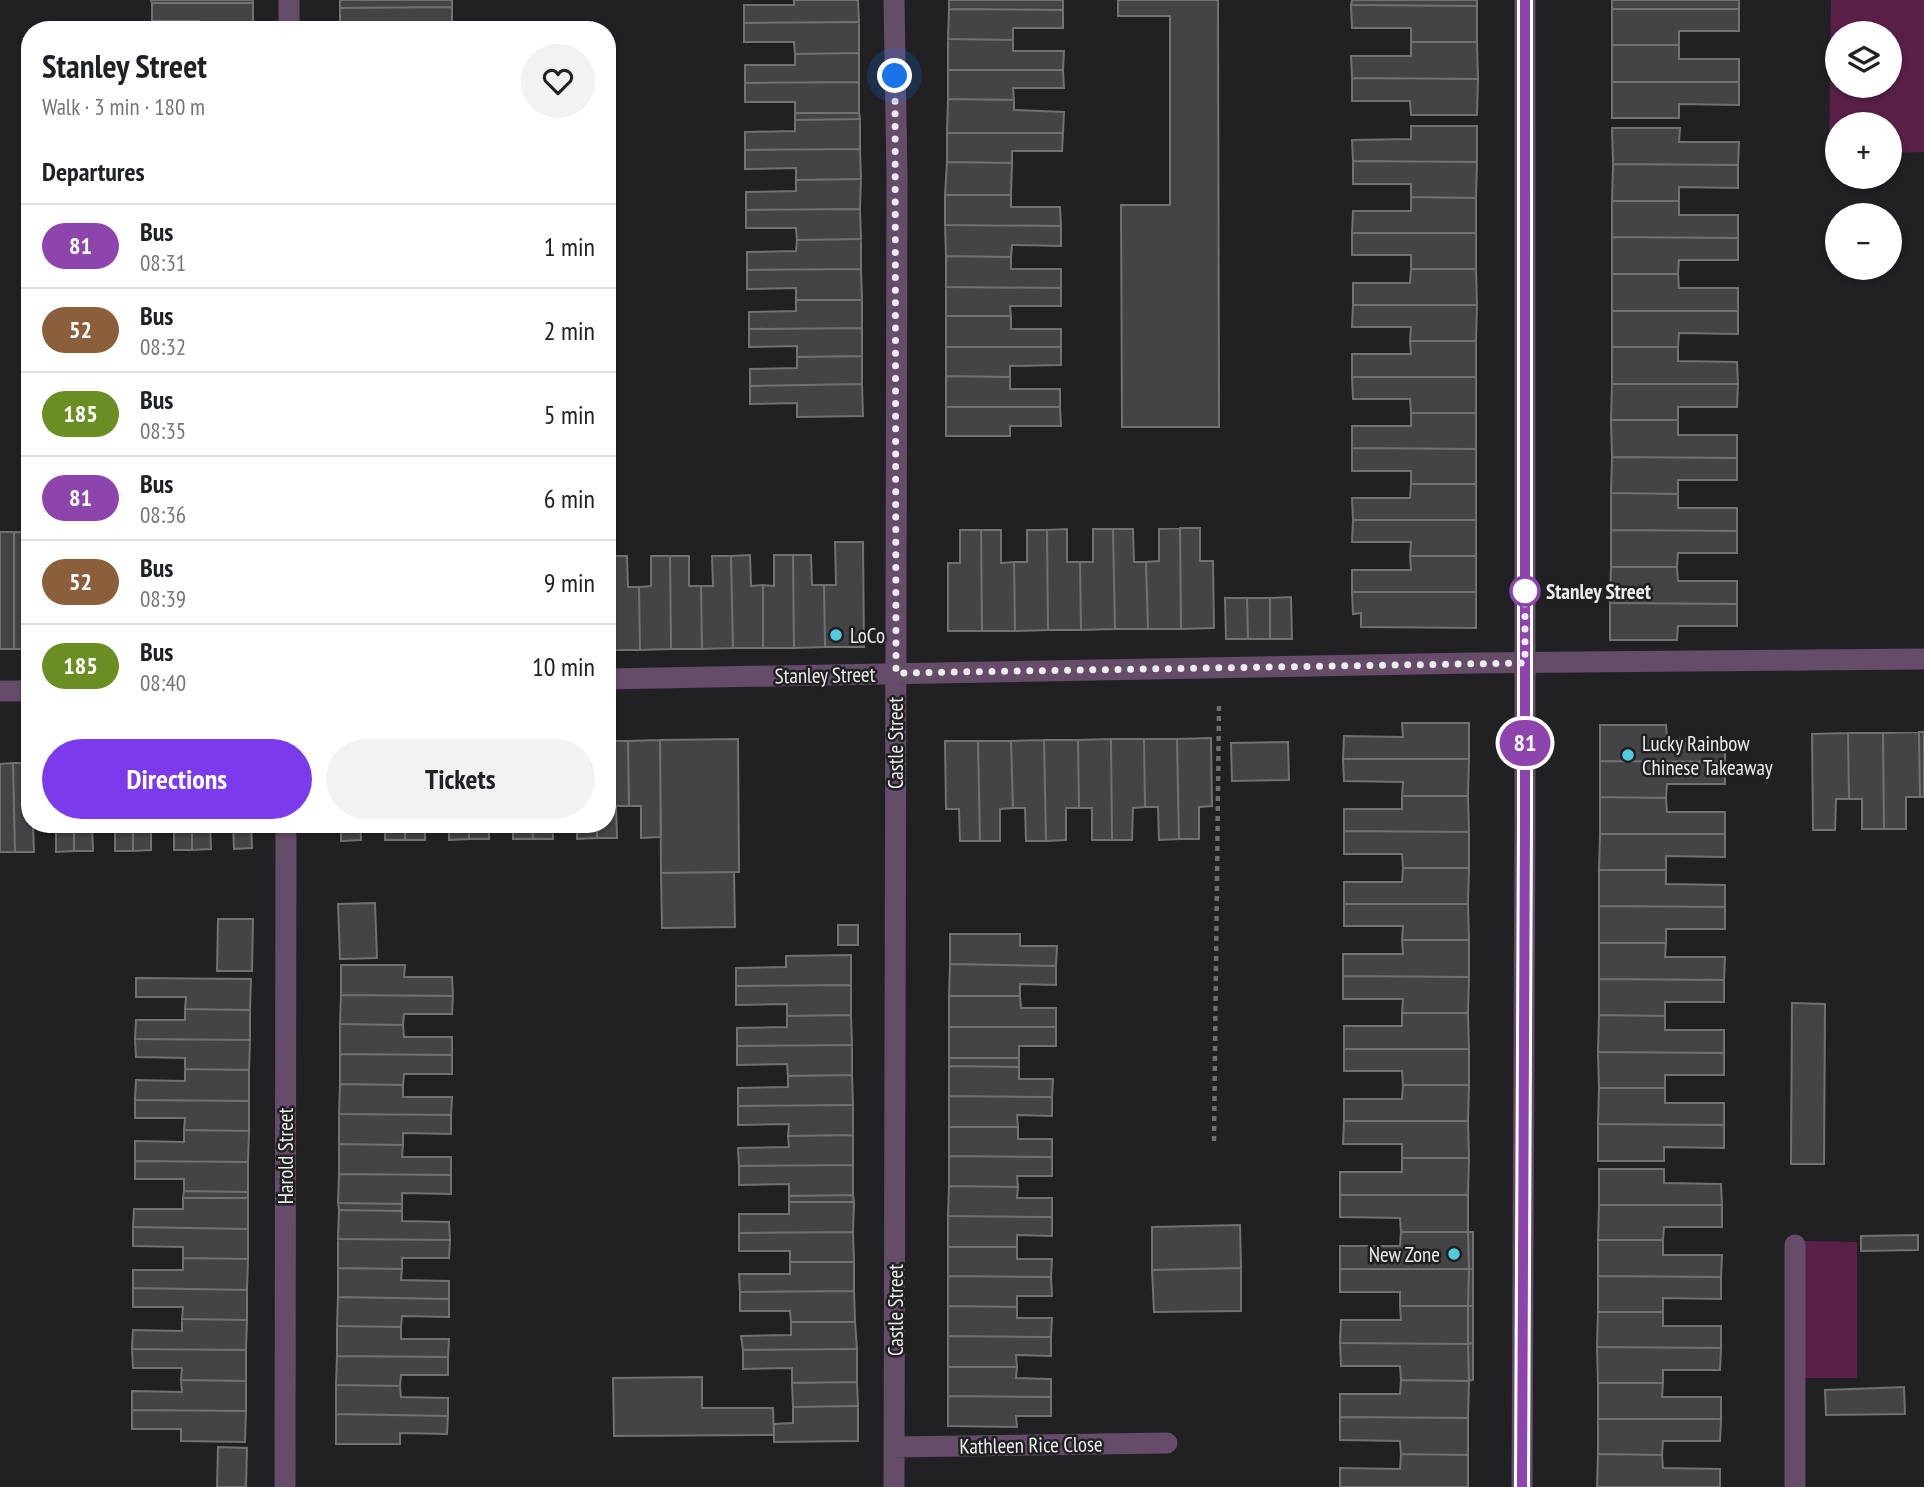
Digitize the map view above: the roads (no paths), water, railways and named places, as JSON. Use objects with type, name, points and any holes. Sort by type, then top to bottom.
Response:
[{"type":"street","points":[[289,0],[289,21]]},
{"type":"street","name":"Castle Street","points":[[894,0],[897,177],[894,1487]]},
{"type":"street","points":[[1522,1487],[1525,0]]},
{"type":"street","name":"Stanley Street","points":[[616,679],[1924,659]]},
{"type":"street","points":[[0,691],[21,691]]},
{"type":"street","name":"Harold Street","points":[[285,1487],[286,833]]},
{"type":"street","points":[[1795,1245],[1795,1487]]},
{"type":"street","name":"Kathleen Rice Close","points":[[894,1447],[1167,1443]]},
{"type":"place","name":"Stanley Street","points":[[1525,591]]},
{"type":"place","name":"LoCo","points":[[836,635]]},
{"type":"place","name":"Lucky Rainbow Chinese Takeaway","points":[[1628,755]]},
{"type":"place","name":"New Zone","points":[[1454,1254]]}]
